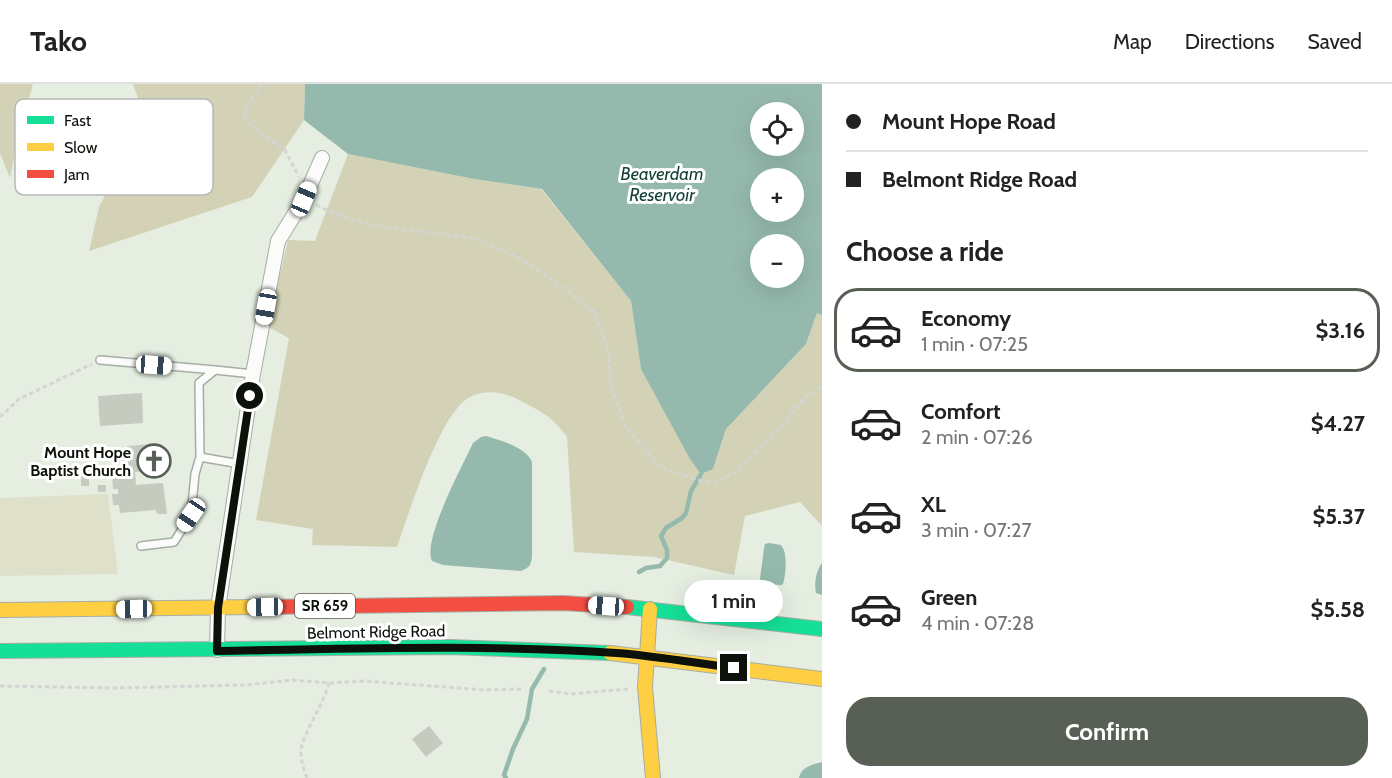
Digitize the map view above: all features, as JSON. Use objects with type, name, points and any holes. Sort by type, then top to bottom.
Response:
[{"type":"main road","name":"Belmont Ridge Road","points":[[0,610],[544,603],[650,609],[822,629]]},
{"type":"main road","points":[[650,609],[645,687],[653,778]]},
{"type":"main road","name":"Belmont Ridge Road","points":[[0,651],[217,651],[450,647],[583,651],[822,679]]},
{"type":"street","points":[[217,651],[218,608],[253,374],[278,241],[304,199],[322,158]]},
{"type":"lane","points":[[100,360],[253,374]]},
{"type":"lane","points":[[141,546],[174,542],[191,515],[195,474],[200,457],[199,383],[215,370]]},
{"type":"lane","points":[[200,457],[240,464]]},
{"type":"path","points":[[262,84],[250,100],[244,117],[260,133],[285,150],[302,183],[304,199],[348,219],[377,226],[474,238],[517,257],[556,282],[594,312],[608,348],[611,387],[627,429],[661,467],[704,482],[716,483],[736,472],[808,395],[822,387]]},
{"type":"path","points":[[0,417],[20,399],[100,360]]},
{"type":"path","points":[[0,686],[114,688],[244,685],[293,680],[364,681],[485,690],[523,689]]},
{"type":"path","points":[[307,778],[302,760],[302,747],[325,698],[329,682]]},
{"type":"path","points":[[549,691],[579,693],[645,687]]},
{"type":"green space","points":[[0,84],[33,84],[29,99],[15,99],[15,152],[10,178],[0,153]]},
{"type":"green space","points":[[133,84],[305,84],[304,120],[252,197],[89,251],[99,207],[105,195],[213,195],[213,99],[138,99]]},
{"type":"green space","points":[[348,154],[474,179],[541,189],[631,301],[641,369],[713,469],[726,429],[806,344],[817,313],[822,315],[822,526],[800,502],[745,516],[734,575],[654,557],[574,552],[567,437],[552,420],[535,408],[508,395],[495,392],[481,393],[468,398],[457,408],[446,424],[426,467],[397,547],[312,545],[313,529],[256,520],[289,338],[268,327],[288,240],[315,241]]},
{"type":"green space","points":[[108,494],[118,574],[0,576],[0,498]]},
{"type":"water","name":"Beaverdam Reservoir","points":[[305,84],[822,84],[822,315],[817,313],[806,344],[726,429],[713,469],[701,474],[690,459],[641,369],[631,301],[542,189],[474,179],[348,154],[304,120]]},
{"type":"water","points":[[486,436],[519,449],[532,462],[532,557],[529,566],[521,571],[443,565],[432,561],[430,551],[433,537],[445,502],[473,443]]},
{"type":"water","points":[[765,544],[781,545],[785,553],[785,575],[781,585],[764,584],[760,579]]},
{"type":"water","points":[[822,563],[822,595],[816,593],[815,585]]},
{"type":"water","points":[[822,762],[822,778],[799,778],[805,768]]},
{"type":"building","points":[[142,393],[143,423],[100,426],[98,396]]},
{"type":"building","points":[[153,444],[155,471],[135,472],[136,485],[163,483],[167,514],[157,514],[156,510],[120,513],[119,505],[113,505],[112,494],[118,494],[118,489],[113,489],[112,475],[129,474],[127,446]]},
{"type":"building","points":[[81,475],[89,475],[89,486],[81,486]]},
{"type":"building","points":[[98,485],[106,485],[106,492],[98,492]]},
{"type":"building","points":[[429,726],[443,743],[426,757],[412,739]]},
{"type":"waterway","points":[[639,572],[646,568],[660,566],[667,558],[667,550],[661,536],[666,528],[686,513],[691,491],[701,474]]},
{"type":"waterway","points":[[506,778],[504,775],[513,749],[527,719],[532,689],[544,669]]},
{"type":"traffic: fast","points":[[627,607],[822,629]]},
{"type":"traffic: fast","points":[[0,651],[450,647],[610,653]]},
{"type":"traffic: slow","points":[[0,610],[265,607]]},
{"type":"traffic: slow","points":[[650,609],[645,687],[653,778]]},
{"type":"traffic: slow","points":[[610,653],[822,679]]},
{"type":"traffic: jam","points":[[265,607],[563,603],[627,607]]},
{"type":"place","name":"Mount Hope Baptist Church","points":[[154,461]]},
{"type":"route","points":[[250,396],[218,608],[217,651],[450,647],[583,651],[734,668]]}]
